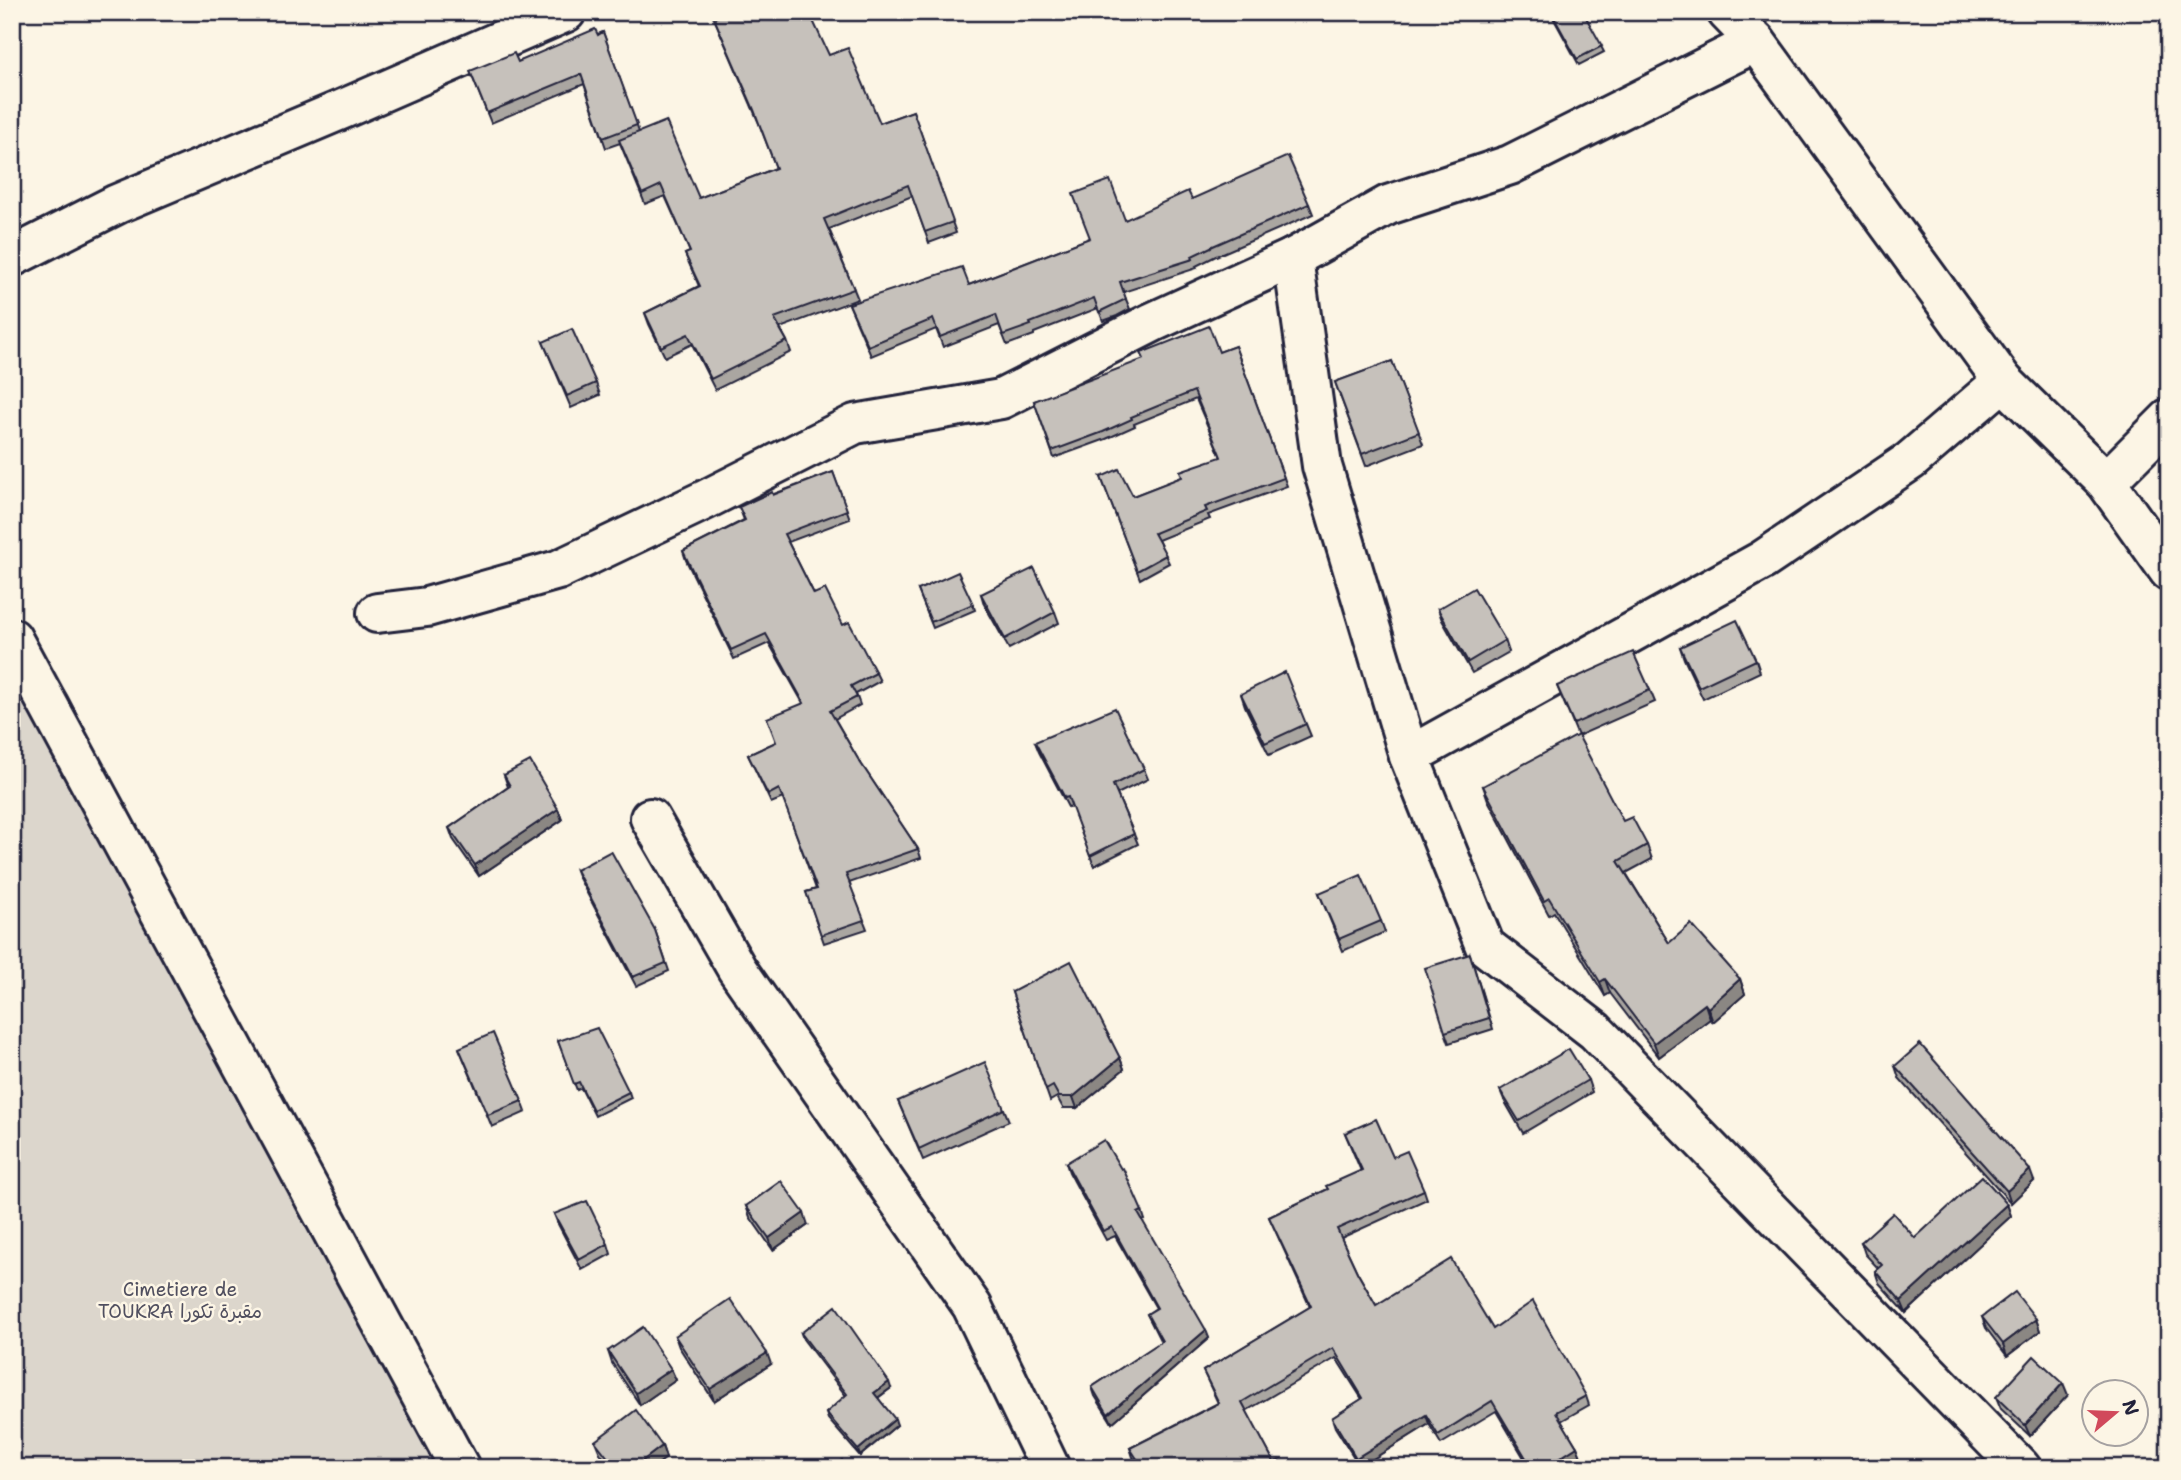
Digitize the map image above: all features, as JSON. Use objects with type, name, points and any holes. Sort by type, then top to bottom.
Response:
[{"type":"street","points":[[12,257],[117,204],[566,12]]},
{"type":"street","points":[[1727,12],[1756,42],[2003,380],[2106,482],[2169,571]]},
{"type":"street","points":[[377,613],[427,607],[558,570],[855,424],[1001,399],[1153,322],[1293,258],[1388,205],[1510,165],[1756,42]]},
{"type":"street","points":[[1293,258],[1322,466],[1409,756],[1485,946],[1595,1031],[2021,1468]]},
{"type":"street","points":[[1409,756],[1763,560],[1910,461],[2003,380]]},
{"type":"street","points":[[2106,482],[2169,418]]},
{"type":"street","points":[[12,638],[460,1468]]},
{"type":"street","points":[[650,818],[737,969],[972,1306],[1050,1468]]},
{"type":"green space","name":"Cimetiere de TOUKRA مقبرة تكورا","points":[[12,615],[67,695],[452,1468],[12,1468]]},
{"type":"building","points":[[727,12],[809,12],[829,55],[848,48],[880,123],[913,111],[953,222],[925,232],[908,185],[824,219],[854,289],[774,318],[787,341],[711,379],[688,334],[661,347],[645,313],[700,286],[685,254],[690,252],[661,185],[642,194],[619,140],[666,121],[699,198],[776,168],[714,18]]},
{"type":"building","points":[[1551,12],[1583,12],[1602,46],[1577,59]]},
{"type":"building","points":[[595,29],[598,35],[603,32],[637,125],[603,138],[581,74],[487,113],[470,71],[514,53],[518,62]]},
{"type":"building","points":[[1288,156],[1309,204],[1213,246],[1192,256],[1193,259],[1120,282],[1126,299],[1099,312],[1094,298],[1003,335],[996,315],[940,337],[933,319],[868,346],[849,304],[962,267],[969,285],[1090,238],[1073,194],[1110,180],[1125,220],[1188,191],[1192,199]]},
{"type":"building","points":[[1209,326],[1219,352],[1235,346],[1284,478],[1205,507],[1207,511],[1154,533],[1166,555],[1137,571],[1101,477],[1119,469],[1133,496],[1182,477],[1180,471],[1221,457],[1194,391],[1131,417],[1132,419],[1103,432],[1052,451],[1034,401],[1144,359],[1141,353]]},
{"type":"building","points":[[572,329],[596,383],[567,396],[543,342]]},
{"type":"building","points":[[1392,361],[1419,432],[1362,454],[1335,382]]},
{"type":"building","points":[[833,472],[847,510],[784,534],[814,594],[825,589],[843,625],[849,622],[876,673],[851,686],[857,697],[830,711],[858,759],[918,849],[846,874],[864,920],[821,935],[806,892],[817,889],[779,789],[768,795],[748,755],[776,742],[767,718],[804,703],[766,634],[731,650],[683,551],[745,520],[739,507],[772,492],[773,495]]},
{"type":"building","points":[[1034,568],[1055,612],[1005,639],[981,594]]},
{"type":"building","points":[[958,572],[973,604],[931,622],[918,590]]},
{"type":"building","points":[[1474,588],[1505,640],[1468,662],[1438,609]]},
{"type":"building","points":[[1737,620],[1756,660],[1699,687],[1680,647]]},
{"type":"building","points":[[1633,652],[1650,690],[1574,724],[1557,686]]},
{"type":"building","points":[[1285,672],[1306,724],[1265,743],[1241,694]]},
{"type":"building","points":[[1115,708],[1144,769],[1113,785],[1134,834],[1090,856],[1068,797],[1065,798],[1035,742]]},
{"type":"building","points":[[1578,735],[1623,821],[1632,817],[1647,845],[1618,861],[1669,943],[1691,924],[1740,979],[1708,1008],[1705,1004],[1654,1043],[1605,979],[1600,982],[1549,898],[1544,901],[1483,786]]},
{"type":"building","points":[[530,761],[558,809],[475,865],[449,828],[510,786],[504,775]]},
{"type":"building","points":[[611,851],[655,930],[666,963],[633,977],[576,870]]},
{"type":"building","points":[[1361,875],[1381,921],[1339,939],[1319,893]]},
{"type":"building","points":[[1470,954],[1489,1018],[1445,1032],[1425,968]]},
{"type":"building","points":[[1071,961],[1120,1058],[1073,1097],[1059,1097],[1053,1086],[1046,1090],[1012,992]]},
{"type":"building","points":[[597,1028],[629,1092],[593,1110],[579,1082],[574,1084],[558,1041]]},
{"type":"building","points":[[493,1033],[522,1101],[488,1115],[459,1048]]},
{"type":"building","points":[[1920,1044],[2030,1170],[2007,1191],[1895,1066]]},
{"type":"building","points":[[1569,1049],[1588,1080],[1519,1121],[1500,1090]]},
{"type":"building","points":[[985,1062],[1004,1109],[919,1149],[898,1101]]},
{"type":"building","points":[[1376,1119],[1393,1157],[1407,1151],[1424,1190],[1337,1229],[1376,1305],[1451,1259],[1493,1329],[1533,1301],[1586,1396],[1556,1412],[1577,1447],[1544,1468],[1532,1468],[1492,1401],[1438,1435],[1426,1415],[1356,1458],[1332,1418],[1363,1398],[1333,1348],[1242,1402],[1274,1462],[1279,1460],[1282,1468],[1143,1468],[1130,1448],[1219,1403],[1203,1371],[1311,1306],[1269,1217],[1362,1170],[1345,1133]]},
{"type":"building","points":[[1104,1140],[1121,1169],[1123,1168],[1142,1211],[1138,1213],[1206,1330],[1108,1414],[1092,1387],[1162,1341],[1147,1314],[1157,1308],[1112,1227],[1103,1231],[1066,1163]]},
{"type":"building","points":[[1982,1176],[2007,1204],[1901,1301],[1875,1271],[1882,1265],[1861,1242],[1893,1213],[1915,1238]]},
{"type":"building","points":[[781,1181],[804,1213],[769,1238],[746,1206]]},
{"type":"building","points":[[587,1201],[608,1244],[579,1260],[554,1214]]},
{"type":"building","points":[[2015,1292],[2036,1319],[2003,1344],[1982,1317]]},
{"type":"building","points":[[730,1299],[767,1353],[710,1389],[675,1336]]},
{"type":"building","points":[[836,1306],[889,1382],[874,1393],[895,1419],[858,1450],[826,1413],[847,1394],[801,1333]]},
{"type":"building","points":[[643,1327],[671,1369],[636,1393],[608,1351]]},
{"type":"building","points":[[2034,1356],[2063,1383],[2025,1425],[1996,1397]]},
{"type":"building","points":[[636,1410],[662,1446],[633,1468],[616,1468],[595,1441]]},
{"type":"building","points":[[842,1460],[847,1468],[830,1468]]}]
